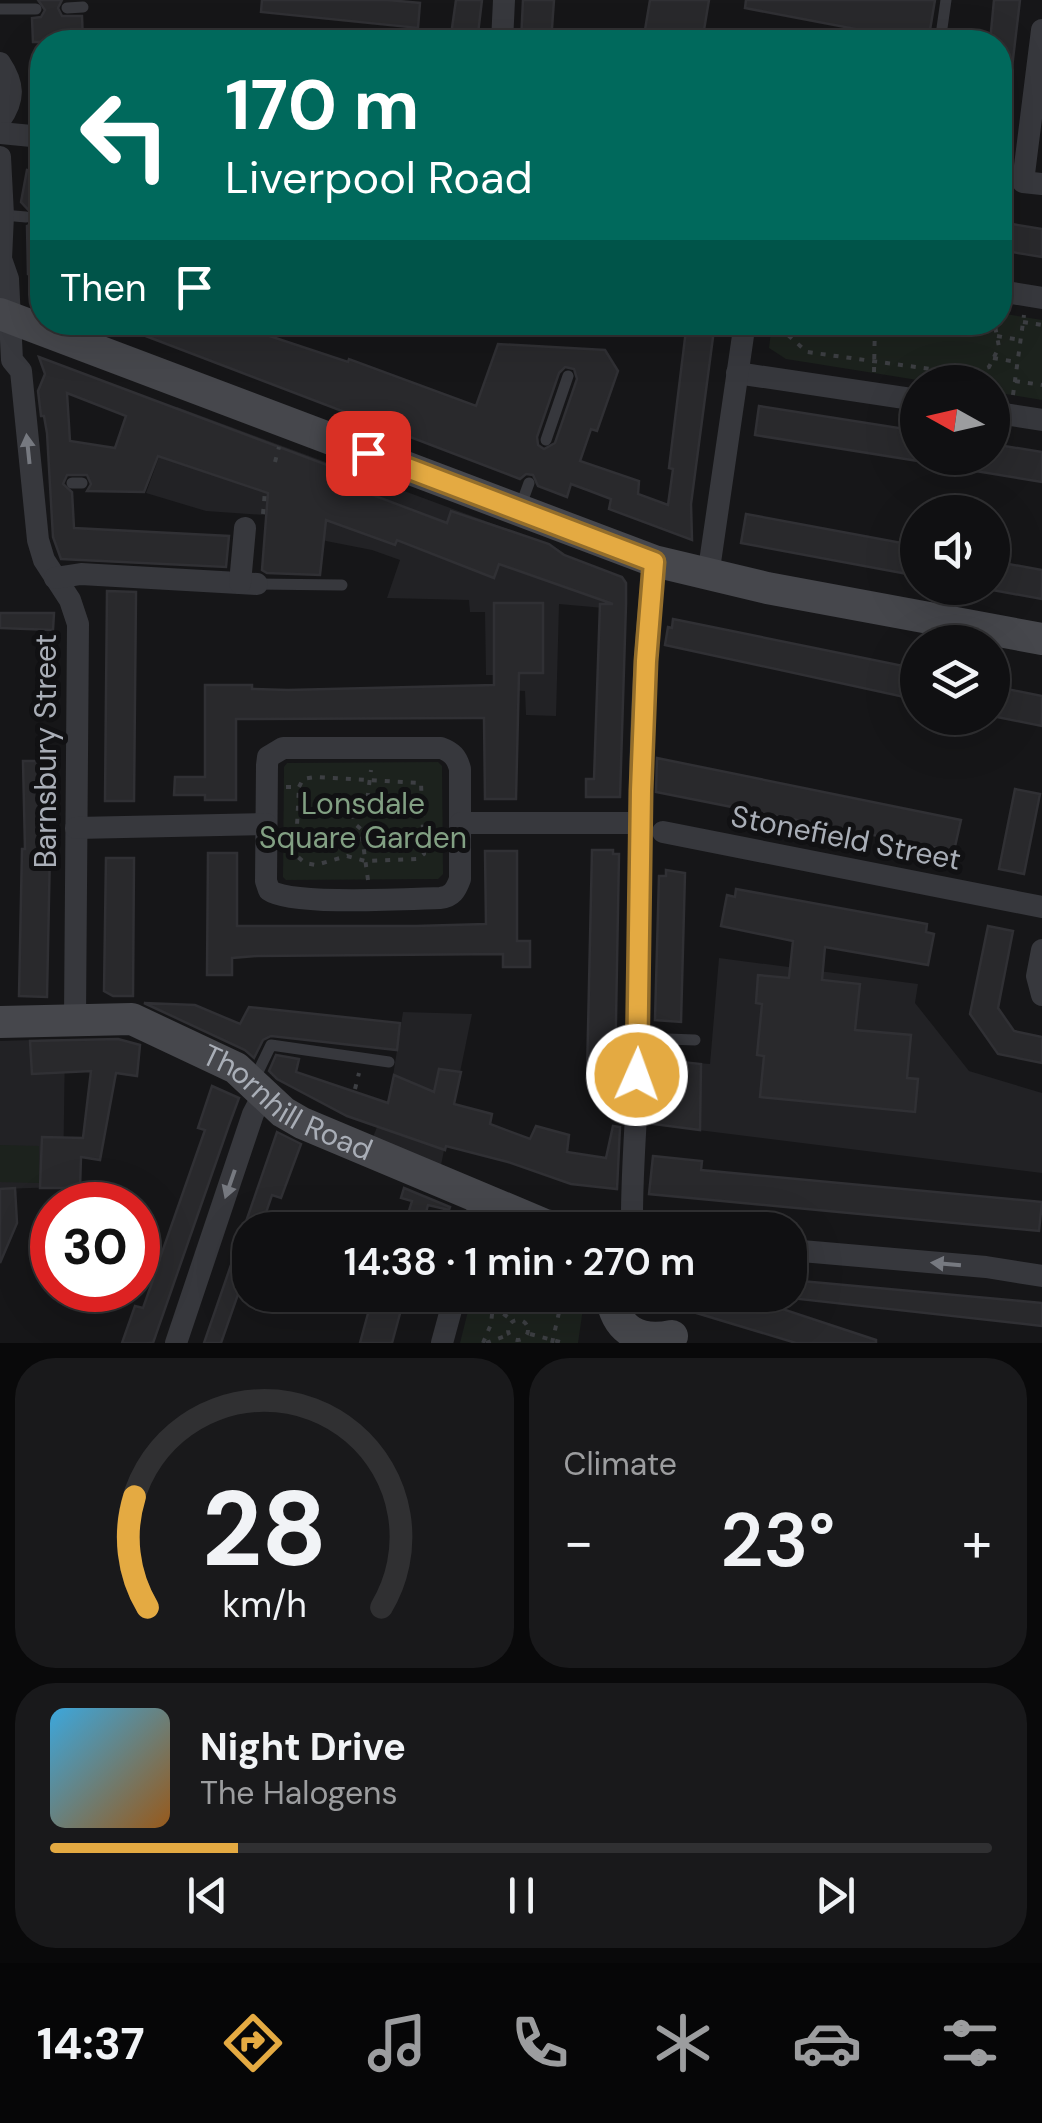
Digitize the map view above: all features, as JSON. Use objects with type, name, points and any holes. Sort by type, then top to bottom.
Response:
[{"type":"main road","points":[[4,316],[30,325]]},
{"type":"main road","points":[[59,335],[524,496],[654,562],[708,576],[1042,638]]},
{"type":"main road","name":"Thornhill Road","points":[[0,1022],[124,1017],[138,1021],[236,1068],[282,1112],[472,1212]]},
{"type":"main road","points":[[618,1315],[645,1340],[683,1340]]},
{"type":"street","points":[[503,30],[504,0]]},
{"type":"street","points":[[1042,30],[1023,182],[1042,184]]},
{"type":"street","points":[[0,62],[10,78],[11,104],[0,120]]},
{"type":"street","points":[[0,133],[30,136]]},
{"type":"street","name":"Barnsbury Street","points":[[0,158],[15,216],[0,260],[8,279],[4,316],[12,360],[20,371],[41,486],[38,540],[44,560],[70,600],[78,624],[75,1018]]},
{"type":"street","points":[[1012,293],[1042,298]]},
{"type":"street","points":[[708,576],[742,335]]},
{"type":"street","points":[[738,373],[900,397]]},
{"type":"street","points":[[1010,415],[1042,420]]},
{"type":"street","points":[[55,578],[81,574],[249,584],[245,528]]},
{"type":"street","points":[[632,1212],[639,1038],[640,823],[654,562]]},
{"type":"street","points":[[441,748],[450,752],[460,769],[460,879],[449,897],[278,896],[269,890],[266,881],[267,787],[268,757],[274,750],[441,748]]},
{"type":"street","points":[[460,823],[640,823]]},
{"type":"street","points":[[76,828],[266,824]]},
{"type":"street","name":"Stonefield Street","points":[[663,832],[1042,907]]},
{"type":"street","points":[[1042,950],[1037,976],[1042,995]]},
{"type":"street","points":[[176,1343],[253,1114],[258,1088]]},
{"type":"street","points":[[807,1252],[1042,1276]]},
{"type":"street","points":[[442,1343],[450,1312]]},
{"type":"lane","points":[[942,30],[946,0]]},
{"type":"lane","points":[[67,8],[83,7]]},
{"type":"lane","points":[[0,9],[36,9]]},
{"type":"lane","points":[[546,440],[568,376]]},
{"type":"lane","points":[[249,584],[342,586]]},
{"type":"lane","name":"Stonefield Street","points":[[640,823],[663,832]]},
{"type":"lane","points":[[639,1038],[696,1040]]},
{"type":"lane","points":[[258,1088],[271,1045],[388,1062]]},
{"type":"path","points":[[1023,322],[1042,325]]},
{"type":"path","points":[[789,335],[807,352],[967,374],[989,367],[999,346],[997,336],[1020,340],[1010,392]]},
{"type":"path","points":[[875,335],[875,393]]},
{"type":"path","points":[[994,358],[1017,362]]},
{"type":"path","points":[[1015,381],[1042,385]]},
{"type":"path","points":[[372,748],[368,802],[353,816],[362,829],[372,899]]},
{"type":"path","points":[[314,777],[421,783],[424,854],[418,860],[365,861],[347,856],[316,865],[305,863],[298,856],[299,787],[303,780],[314,777]]},
{"type":"path","points":[[267,787],[299,787]]},
{"type":"path","points":[[484,1343],[492,1312]]},
{"type":"path","points":[[501,1312],[512,1321],[527,1324],[528,1333],[523,1340],[508,1335]]},
{"type":"path","points":[[553,1341],[559,1312]]},
{"type":"path","points":[[508,1335],[512,1321]]},
{"type":"path","points":[[528,1333],[564,1343]]},
{"type":"path","points":[[484,1343],[508,1335]]},
{"type":"shaded area","points":[[177,407],[553,546],[565,557],[622,577],[626,583],[626,610],[559,604],[556,716],[526,715],[525,691],[507,690],[507,675],[486,675],[485,612],[470,612],[469,600],[387,598],[400,560],[326,541],[314,534],[265,526],[265,515],[206,511],[146,493]]},
{"type":"shaded area","points":[[719,958],[918,984],[915,1003],[969,1071],[1042,1093],[1042,1173],[650,1124],[650,1059],[710,1064]]},
{"type":"shaded area","points":[[403,1012],[472,1014],[441,1165],[373,1137],[390,1095]]},
{"type":"shaded area","points":[[65,1039],[63,1182],[30,1182],[30,1188],[0,1189],[0,1041]]},
{"type":"green space","points":[[1012,315],[1042,320],[1042,400],[1010,395],[1010,365],[900,365],[900,377],[786,359],[769,348],[771,335],[1012,335]]},
{"type":"green space","name":"Lonsdale Square Garden","points":[[438,762],[442,766],[443,874],[438,879],[283,877],[287,763]]},
{"type":"green space","points":[[0,1145],[39,1146],[39,1182],[0,1182]]},
{"type":"green space","points":[[468,1312],[583,1312],[578,1343],[460,1343]]},
{"type":"building","points":[[38,0],[62,0],[58,8],[62,16],[82,16],[83,30],[32,30],[32,18],[41,17],[45,10]]},
{"type":"building","points":[[262,0],[420,3],[418,28],[261,12]]},
{"type":"building","points":[[456,0],[482,0],[478,30],[452,30]]},
{"type":"building","points":[[523,0],[554,0],[552,30],[522,30]]},
{"type":"building","points":[[650,0],[709,0],[704,30],[645,30]]},
{"type":"building","points":[[746,0],[935,0],[930,30],[861,30],[745,8]]},
{"type":"building","points":[[994,0],[1020,0],[1012,68],[1012,30],[991,30]]},
{"type":"building","points":[[27,170],[30,170],[30,212],[21,202]]},
{"type":"building","points":[[30,224],[30,274],[28,274]]},
{"type":"building","points":[[1012,224],[1042,229],[1042,257],[1012,252]]},
{"type":"building","points":[[143,335],[266,335],[348,362],[349,359],[476,406],[498,344],[605,350],[618,371],[597,431],[591,429],[580,461],[639,481],[638,494],[668,505],[685,335],[713,335],[691,504],[692,540],[609,509],[611,499],[571,484],[567,497],[538,486],[533,475],[526,474],[520,479]],"holes":[[[565,367],[574,369],[577,379],[555,443],[544,449],[538,445],[537,437],[559,373]]]},
{"type":"building","points":[[39,357],[351,474],[346,485],[447,523],[451,511],[549,544],[564,555],[622,577],[626,583],[626,604],[620,797],[586,797],[586,779],[594,779],[600,604],[613,604],[499,564],[494,578],[397,540],[395,545],[326,520],[320,575],[267,573],[262,570],[268,493],[158,456],[144,492],[87,491],[91,484],[87,475],[67,475],[63,484],[72,492],[74,528],[229,536],[226,567],[61,559],[53,537],[47,433],[38,391],[45,374]],"holes":[[[67,393],[126,416],[115,448],[70,441]]]},
{"type":"building","points":[[759,406],[900,428],[900,458],[755,435]]},
{"type":"building","points":[[1010,447],[1042,452],[1042,482],[1000,475],[1010,475]]},
{"type":"building","points":[[746,514],[900,543],[900,573],[741,543]]},
{"type":"building","points":[[1010,564],[1042,570],[1042,599],[1010,593]]},
{"type":"building","points":[[107,591],[136,592],[134,801],[105,801]]},
{"type":"building","points":[[494,603],[543,603],[543,673],[519,673],[516,799],[485,799],[484,718],[236,719],[236,800],[174,795],[175,777],[205,777],[205,685],[288,690],[494,685]]},
{"type":"building","points":[[0,613],[54,613],[53,630],[0,628]]},
{"type":"building","points":[[673,619],[900,665],[900,696],[665,645],[668,627],[672,628]]},
{"type":"building","points":[[1010,690],[1042,696],[1042,726],[1010,720]]},
{"type":"building","points":[[657,758],[961,820],[954,851],[656,792]]},
{"type":"building","points":[[23,761],[51,761],[50,812],[55,812],[54,849],[50,849],[47,997],[19,996],[25,849]]},
{"type":"building","points":[[1015,789],[1040,794],[1024,874],[999,869]]},
{"type":"building","points":[[592,850],[613,850],[613,854],[619,854],[615,1075],[587,1075]]},
{"type":"building","points":[[485,851],[517,851],[517,941],[530,941],[530,967],[503,967],[503,954],[257,956],[232,958],[232,975],[207,975],[208,853],[237,853],[237,926],[416,926],[486,924]]},
{"type":"building","points":[[106,858],[134,858],[133,996],[113,996],[104,991]]},
{"type":"building","points":[[666,870],[685,873],[681,1022],[655,1020],[659,876],[666,876]]},
{"type":"building","points":[[736,889],[927,924],[926,932],[934,934],[928,965],[825,947],[822,980],[860,984],[855,1030],[911,1035],[907,1078],[918,1079],[915,1112],[760,1097],[764,1056],[757,1055],[762,1004],[756,1003],[758,975],[789,978],[793,941],[721,926],[727,895],[735,897]]},
{"type":"building","points":[[988,926],[1013,931],[998,1008],[1014,1031],[1042,1037],[1042,1063],[998,1054],[970,1014]]},
{"type":"building","points":[[144,1003],[195,1005],[240,1024],[249,1007],[400,1023],[397,1050],[271,1036],[263,1040],[254,1058],[245,1050]]},
{"type":"building","points":[[118,1039],[140,1045],[137,1076],[116,1073],[100,1160],[81,1157],[80,1182],[40,1182],[42,1137],[83,1138],[91,1071],[32,1074],[30,1041]]},
{"type":"building","points":[[276,1055],[299,1059],[296,1072],[388,1103],[394,1075],[434,1092],[439,1069],[461,1072],[454,1104],[492,1114],[490,1124],[530,1139],[536,1126],[569,1135],[567,1152],[606,1158],[613,1126],[620,1127],[617,1189],[571,1184],[508,1162],[446,1146],[445,1150],[347,1116],[277,1079],[269,1071]]},
{"type":"building","points":[[654,1059],[701,1064],[700,1130],[653,1124]]},
{"type":"building","points":[[212,1086],[239,1098],[153,1343],[122,1343],[133,1312],[160,1312],[160,1258],[205,1130],[198,1128]]},
{"type":"building","points":[[277,1132],[301,1144],[281,1198],[272,1195],[266,1212],[249,1212]]},
{"type":"building","points":[[653,1156],[702,1161],[701,1170],[1042,1202],[1039,1231],[649,1194]]},
{"type":"building","points":[[15,1188],[17,1223],[0,1263],[0,1189]]},
{"type":"building","points":[[404,1188],[450,1207],[449,1210],[428,1205],[426,1212],[409,1212],[412,1201],[401,1198]]},
{"type":"building","points":[[232,1262],[232,1312],[221,1343],[204,1343]]},
{"type":"building","points":[[807,1282],[1042,1303],[1042,1326],[807,1300]]},
{"type":"building","points":[[368,1312],[400,1312],[392,1343],[360,1343]]},
{"type":"building","points":[[693,1312],[791,1312],[876,1340],[796,1343]]},
{"type":"route","points":[[368,453],[654,562],[638,874],[637,1075]]}]
